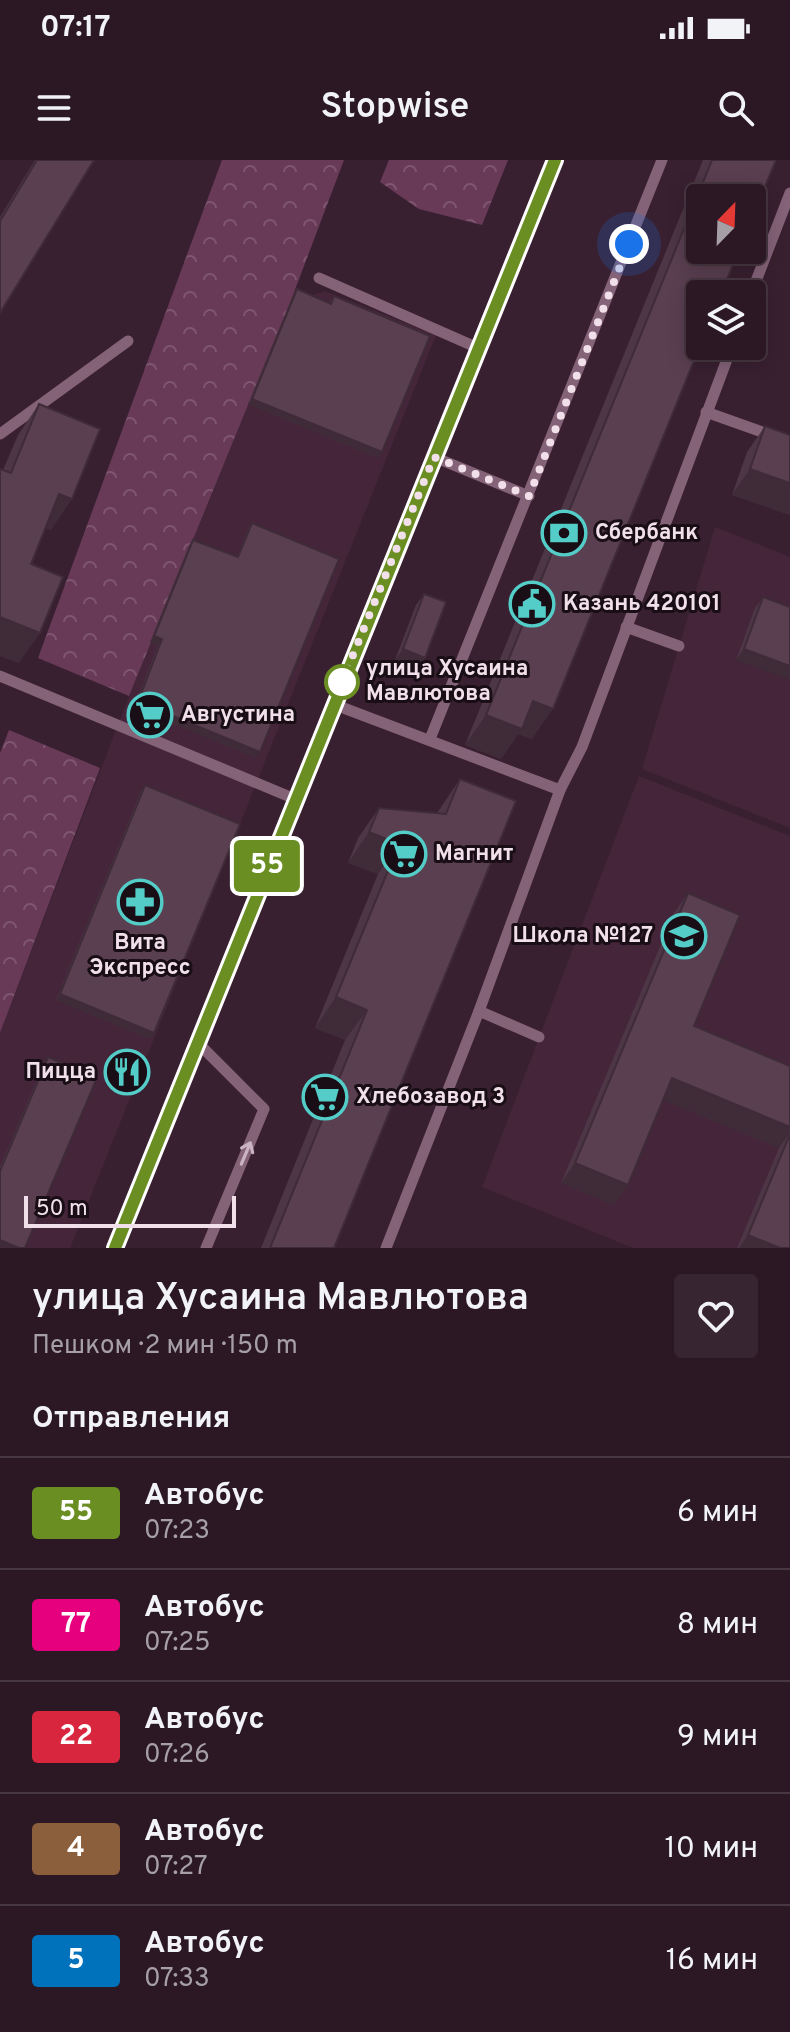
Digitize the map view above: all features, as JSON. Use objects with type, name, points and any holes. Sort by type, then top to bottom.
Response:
[{"type":"street","points":[[115,1248],[555,160]]},
{"type":"lane","points":[[430,739],[662,160]]},
{"type":"lane","points":[[756,280],[790,193]]},
{"type":"lane","points":[[319,278],[478,348]]},
{"type":"lane","points":[[0,434],[128,341]]},
{"type":"lane","points":[[386,1248],[479,1011],[560,790],[582,747],[726,360]]},
{"type":"lane","points":[[706,412],[790,442]]},
{"type":"lane","points":[[434,457],[529,496]]},
{"type":"lane","points":[[626,627],[679,646]]},
{"type":"lane","points":[[0,676],[295,799]]},
{"type":"lane","points":[[333,704],[560,790]]},
{"type":"lane","points":[[479,1011],[539,1037]]},
{"type":"lane","points":[[197,1042],[264,1109],[206,1248]]},
{"type":"shaded area","points":[[325,291],[436,335],[70,1248],[0,1248],[0,1033],[129,696],[293,295],[303,299]]},
{"type":"shaded area","points":[[715,527],[790,557],[790,828],[642,769]]},
{"type":"shaded area","name":"Школа №127","points":[[639,776],[790,836],[790,1248],[633,1248],[482,1187]]},
{"type":"green space","points":[[222,160],[344,160],[293,295],[129,696],[38,658]]},
{"type":"green space","points":[[389,160],[508,160],[482,225],[419,209],[380,182]]},
{"type":"green space","points":[[9,730],[100,768],[0,1033],[0,753]]},
{"type":"building","points":[[37,160],[94,160],[0,313],[0,221]]},
{"type":"building","points":[[712,160],[776,160],[766,184],[702,184]]},
{"type":"building","points":[[686,224],[686,264],[733,264],[727,280],[686,280],[686,360],[694,360],[553,709],[533,701],[522,729],[486,715]]},
{"type":"building","points":[[297,289],[331,304],[334,296],[430,336],[382,452],[252,399]]},
{"type":"building","points":[[39,404],[100,429],[72,499],[59,494],[31,564],[63,577],[40,633],[0,617],[0,469],[11,473]]},
{"type":"building","points":[[765,426],[790,435],[790,483],[750,469]]},
{"type":"building","points":[[252,523],[339,559],[260,752],[161,711],[153,714],[136,707],[162,639],[154,636],[193,540],[238,557]]},
{"type":"building","points":[[424,594],[446,602],[425,658],[403,649]]},
{"type":"building","points":[[763,597],[790,607],[790,666],[744,649]]},
{"type":"building","points":[[460,779],[516,801],[334,1248],[270,1248],[367,1010],[336,997],[399,844],[369,832],[379,808],[446,814]]},
{"type":"building","points":[[145,785],[240,824],[154,1033],[60,994]]},
{"type":"building","points":[[688,893],[740,915],[694,1026],[790,1066],[790,1127],[672,1078],[628,1185],[575,1163]]},
{"type":"building","points":[[48,1057],[97,1078],[25,1248],[19,1248],[0,1240],[0,1171]]},
{"type":"building","points":[[790,1134],[790,1248],[780,1248],[748,1235]]},
{"type":"bus line","name":"55","points":[[115,1248],[555,160]]},
{"type":"place","name":"Сбербанк","points":[[564,533]]},
{"type":"place","name":"Казань 420101","points":[[532,604]]},
{"type":"place","name":"улица Хусаина Мавлютова","points":[[342,682]]},
{"type":"place","name":"Августина","points":[[150,715]]},
{"type":"place","name":"Магнит","points":[[404,854]]},
{"type":"place","name":"Вита Экспресс","points":[[140,902]]},
{"type":"place","name":"Школа №127","points":[[684,936]]},
{"type":"place","name":"Пицца","points":[[127,1072]]},
{"type":"place","name":"Хлебозавод 3","points":[[325,1097]]},
{"type":"route","points":[[342,682],[434,457],[529,496],[629,244]]}]
